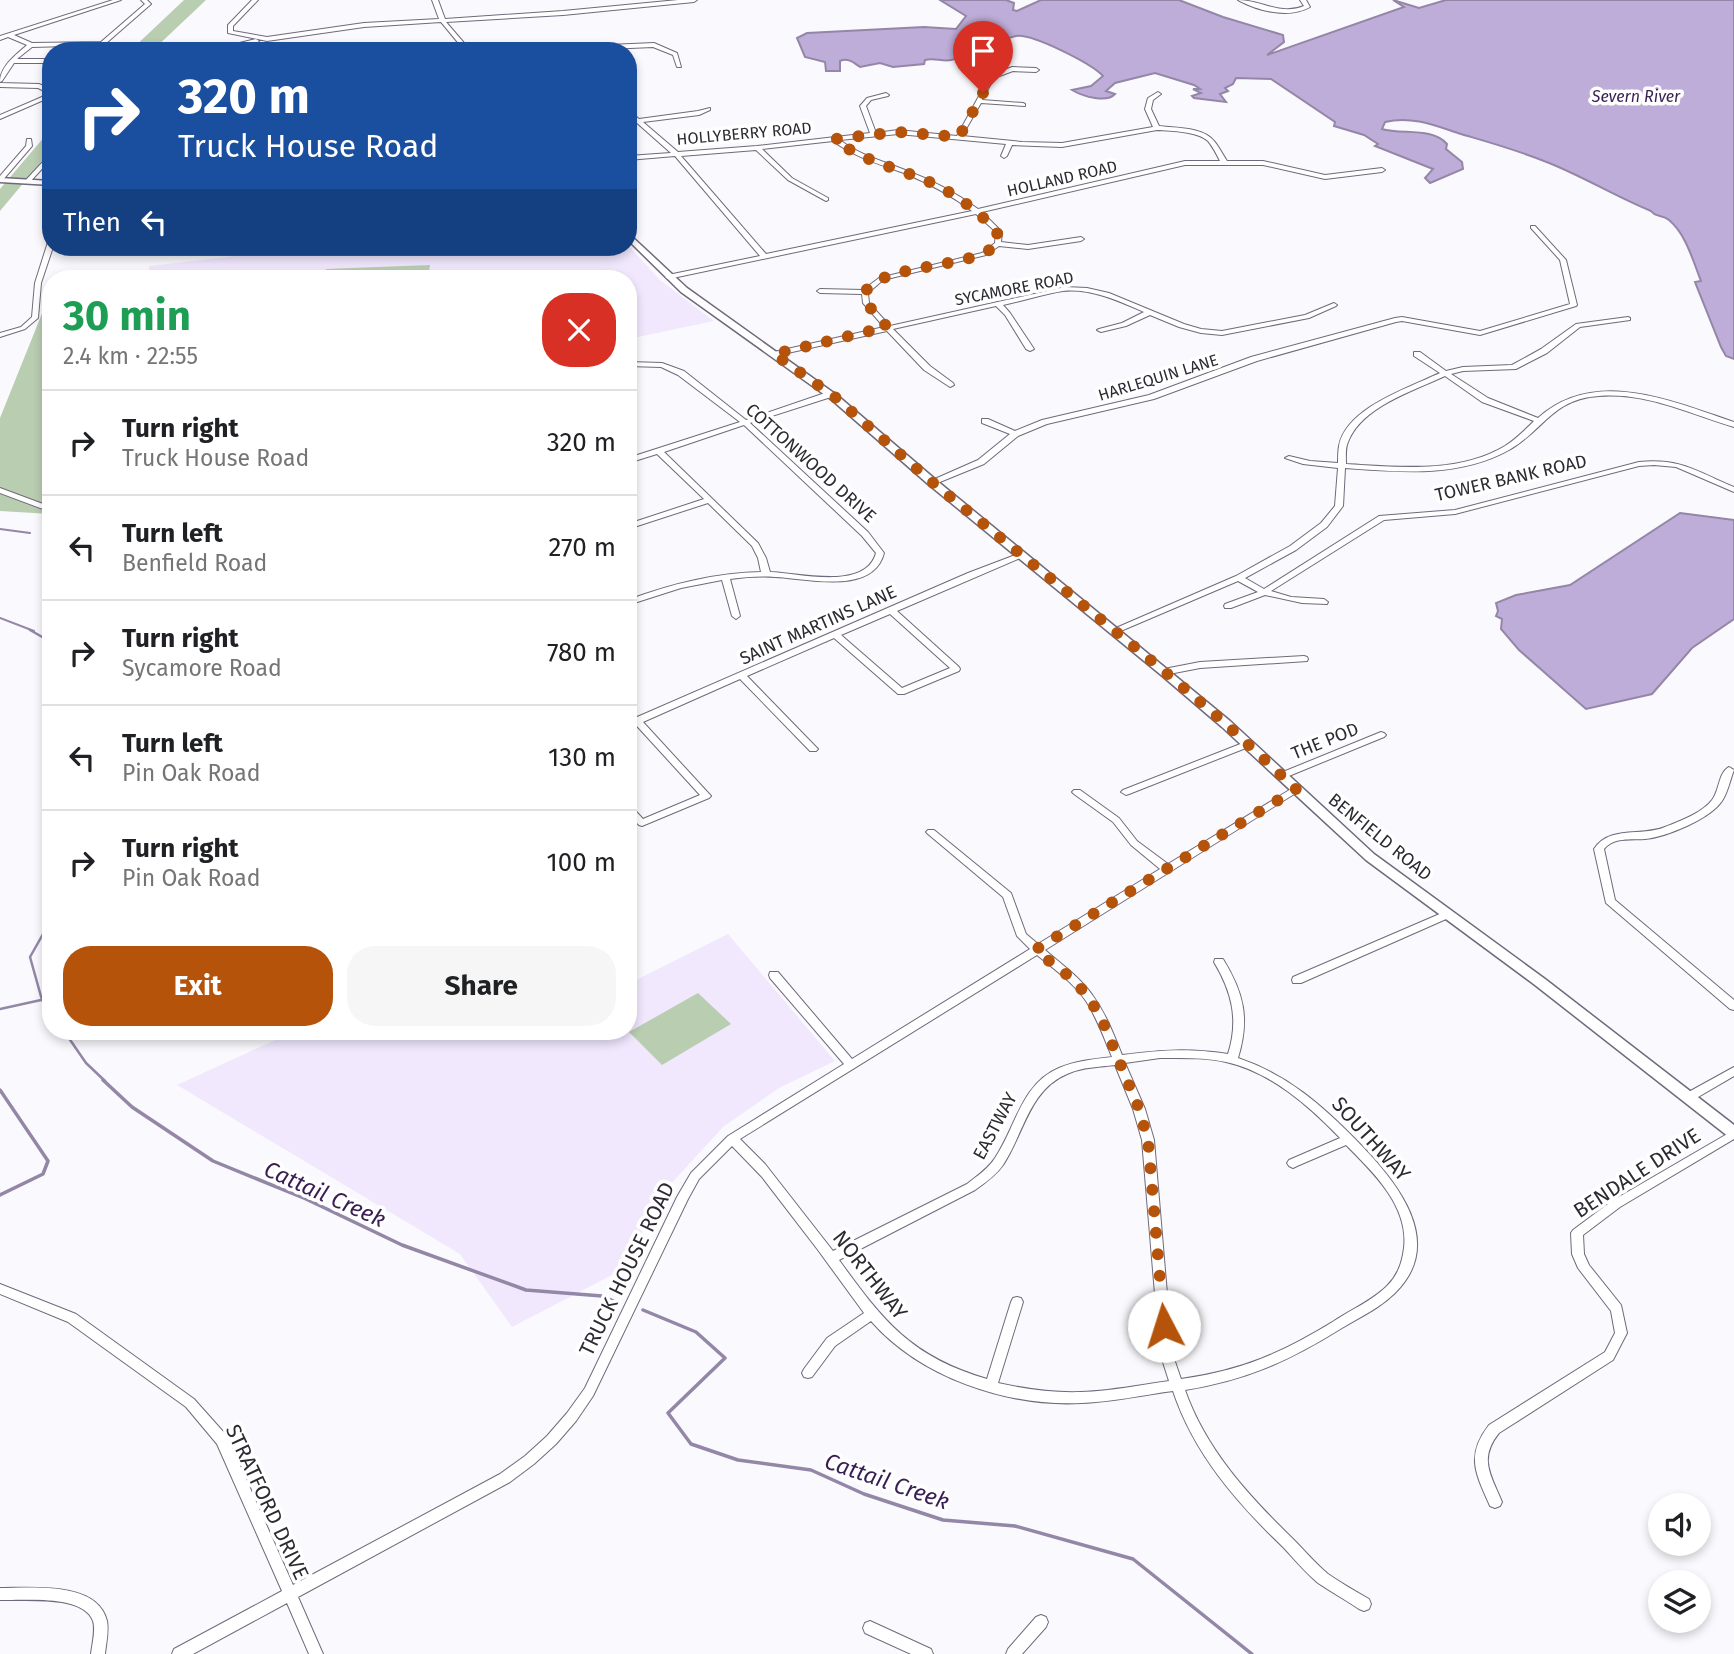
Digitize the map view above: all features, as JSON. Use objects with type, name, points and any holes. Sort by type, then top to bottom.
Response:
[{"type":"main road","points":[[0,180],[42,183]]},
{"type":"main road","name":"BENFIELD ROAD","points":[[637,244],[668,277],[834,396],[932,482],[1164,671],[1248,744],[1370,857],[1449,914],[1734,1133]]},
{"type":"street","points":[[0,37],[118,0]]},
{"type":"street","points":[[105,42],[148,4],[144,0]]},
{"type":"street","points":[[255,0],[229,30],[237,36],[267,39]]},
{"type":"street","points":[[435,0],[443,20],[461,42]]},
{"type":"street","points":[[251,42],[364,25],[563,13],[694,0]]},
{"type":"street","points":[[1241,0],[1265,8],[1297,11],[1307,7],[1303,0]]},
{"type":"street","points":[[563,13],[572,6]]},
{"type":"street","points":[[8,35],[31,45],[42,45]]},
{"type":"street","points":[[31,45],[12,61],[0,82],[42,88]]},
{"type":"street","points":[[637,47],[654,46],[675,54],[679,66]]},
{"type":"street","points":[[12,61],[42,61]]},
{"type":"street","points":[[959,137],[996,74],[1012,69],[1037,70]]},
{"type":"street","points":[[1157,128],[1148,107],[1150,99],[1158,94]]},
{"type":"street","points":[[873,134],[863,106],[869,99],[886,95]]},
{"type":"street","points":[[0,117],[42,99]]},
{"type":"street","points":[[978,101],[1023,106]]},
{"type":"street","points":[[637,121],[699,113],[708,109]]},
{"type":"street","points":[[637,121],[675,153],[765,257]]},
{"type":"street","name":"HOLLYBERRY ROAD","points":[[637,157],[910,132],[1010,143],[1077,144],[1157,128],[1203,135],[1213,143],[1224,162]]},
{"type":"street","points":[[834,139],[852,151],[934,184],[976,211],[999,232],[998,244]]},
{"type":"street","points":[[0,180],[29,146],[29,140]]},
{"type":"street","points":[[1004,156],[1010,143]]},
{"type":"street","points":[[757,148],[789,178],[826,199]]},
{"type":"street","name":"HOLLAND ROAD","points":[[668,277],[1185,163],[1270,164],[1325,177],[1382,170]]},
{"type":"street","points":[[27,182],[42,165]]},
{"type":"street","name":"HARLEQUIN LANE","points":[[932,482],[981,462],[1015,434],[1045,422],[1147,398],[1254,359],[1402,319],[1480,333],[1574,305],[1563,260],[1533,227]]},
{"type":"street","points":[[820,291],[865,292],[881,279],[976,257],[998,244],[1028,247],[1081,239]]},
{"type":"street","points":[[0,335],[23,328],[34,318],[42,271]]},
{"type":"street","name":"SYCAMORE ROAD","points":[[774,354],[887,327],[1077,288],[1097,290],[1188,330],[1222,334],[1307,317],[1334,305]]},
{"type":"street","points":[[865,292],[866,303],[887,327],[927,368],[950,385]]},
{"type":"street","points":[[998,304],[1008,314],[1030,349]]},
{"type":"street","points":[[1101,330],[1124,325],[1150,312]]},
{"type":"street","points":[[1113,631],[1240,578],[1293,548],[1334,515],[1339,506],[1343,444],[1358,418],[1407,389],[1445,373],[1463,369],[1513,367],[1544,351],[1578,326],[1628,319]]},
{"type":"street","points":[[1417,354],[1485,400],[1536,420]]},
{"type":"street","name":"COTTONWOOD DRIVE","points":[[637,364],[649,363],[675,369],[746,424],[865,534],[880,553],[878,562],[871,569],[848,578],[766,574],[726,578],[689,584],[637,600]]},
{"type":"street","points":[[1289,458],[1314,464],[1406,470],[1471,462],[1506,448],[1547,411],[1579,396],[1615,394],[1659,400],[1734,425]]},
{"type":"street","points":[[637,458],[760,422],[834,396]]},
{"type":"street","points":[[985,421],[1015,434]]},
{"type":"street","points":[[659,452],[754,545],[762,558],[766,574]]},
{"type":"street","name":"TOWER BANK ROAD","points":[[1228,606],[1263,593],[1382,518],[1455,512],[1639,464],[1665,461],[1698,471],[1734,490]]},
{"type":"street","points":[[0,489],[42,506]]},
{"type":"street","points":[[637,524],[709,500]]},
{"type":"street","name":"SAINT MARTINS LANE","points":[[637,721],[1021,556]]},
{"type":"street","points":[[726,578],[736,616]]},
{"type":"street","points":[[1240,578],[1263,593],[1304,602],[1324,602]]},
{"type":"street","points":[[835,634],[901,692],[956,669],[891,610]]},
{"type":"street","points":[[1164,671],[1304,659]]},
{"type":"street","points":[[741,675],[813,749]]},
{"type":"street","points":[[637,727],[706,796],[642,823],[637,818]]},
{"type":"street","name":"THE POD","points":[[1281,776],[1381,735]]},
{"type":"street","points":[[1126,792],[1248,744]]},
{"type":"street","points":[[1729,770],[1717,802],[1707,809],[1655,835],[1615,838],[1601,845],[1599,849],[1610,901],[1734,1006]]},
{"type":"street","name":"TRUCK HOUSE ROAD","points":[[178,1654],[505,1478],[542,1451],[578,1411],[589,1392],[695,1175],[732,1139],[1296,789]]},
{"type":"street","points":[[1077,792],[1110,816],[1134,844],[1166,869]]},
{"type":"street","points":[[931,832],[1007,895],[1013,906],[1018,931],[1035,950],[1070,977],[1088,996],[1102,1020],[1139,1109],[1148,1140],[1166,1353],[1176,1386],[1202,1442],[1228,1480],[1323,1578],[1364,1604]]},
{"type":"street","points":[[1297,980],[1449,914]]},
{"type":"street","points":[[1219,962],[1234,989],[1239,1021],[1240,1038],[1232,1059]]},
{"type":"street","points":[[774,975],[850,1065]]},
{"type":"street","name":"SOUTHWAY","points":[[1118,1060],[1181,1052],[1232,1059],[1267,1072],[1308,1099],[1348,1139],[1387,1181],[1407,1215],[1411,1245],[1401,1278],[1378,1301],[1295,1351],[1227,1377],[1176,1386]]},
{"type":"street","name":"EASTWAY","points":[[831,1258],[971,1187],[989,1174],[1005,1151],[1023,1107],[1033,1094],[1056,1075],[1080,1066],[1118,1060]]},
{"type":"street","points":[[1689,1097],[1734,1070]]},
{"type":"street","name":"BENDALE DRIVE","points":[[1494,1502],[1479,1457],[1486,1438],[1494,1429],[1609,1356],[1622,1333],[1617,1309],[1584,1268],[1578,1254],[1577,1233],[1616,1204],[1734,1133]]},
{"type":"street","name":"NORTHWAY","points":[[732,1139],[752,1156],[831,1258],[871,1315],[895,1338],[927,1360],[991,1385],[1024,1393],[1069,1398],[1176,1386]]},
{"type":"street","points":[[1293,1163],[1348,1139]]},
{"type":"street","name":"STRATFORD DRIVE","points":[[0,1289],[72,1318],[190,1403],[207,1420],[222,1440],[316,1654]]},
{"type":"street","points":[[991,1385],[1017,1301]]},
{"type":"street","points":[[808,1373],[831,1342],[871,1315]]},
{"type":"street","points":[[0,1594],[68,1596],[87,1602],[94,1608],[100,1625],[98,1654]]},
{"type":"street","points":[[1013,1654],[1041,1622]]},
{"type":"street","points":[[870,1628],[926,1654]]},
{"type":"shaded area","points":[[637,255],[660,280],[714,321],[637,337],[637,270],[149,270],[149,266],[236,256]]},
{"type":"shaded area","points":[[728,934],[835,1061],[779,1088],[723,1127],[659,1197],[630,1257],[610,1276],[512,1327],[460,1254],[177,1085],[275,1040],[637,1040],[637,980]]},
{"type":"green space","points":[[184,0],[206,0],[162,42],[140,42]]},
{"type":"green space","points":[[42,140],[42,161],[0,211],[0,189]]},
{"type":"green space","points":[[430,265],[429,270],[326,269]]},
{"type":"green space","points":[[42,313],[42,513],[0,511],[0,418]]},
{"type":"green space","points":[[698,993],[731,1024],[662,1065],[637,1040],[637,1027]]},
{"type":"water","name":"Severn River","points":[[940,0],[1006,0],[1014,3],[1013,10],[1017,11],[1041,0],[1179,0],[1283,35],[1284,42],[1267,55],[1404,7],[1393,0],[1419,8],[1446,0],[1734,0],[1734,359],[1726,356],[1721,347],[1695,282],[1701,281],[1692,257],[1680,233],[1669,220],[1523,153],[1425,123],[1406,120],[1385,122],[1382,129],[1425,133],[1441,139],[1447,144],[1446,149],[1462,162],[1463,169],[1430,183],[1425,178],[1433,169],[1375,146],[1378,144],[1364,135],[1334,126],[1335,122],[1271,79],[1236,78],[1233,84],[1225,88],[1228,91],[1220,94],[1226,102],[1194,98],[1192,96],[1201,93],[1193,89],[1200,89],[1194,85],[1155,73],[1115,83],[1106,91],[1115,94],[1101,99],[1072,90],[1091,86],[1103,76],[1097,71],[1061,50],[1024,36],[1008,38],[959,58],[928,59],[924,64],[893,67],[880,63],[860,67],[851,61],[843,60],[840,61],[840,71],[826,71],[825,62],[805,57],[797,38],[807,33],[924,27],[956,29],[966,16]]},
{"type":"water","points":[[1680,513],[1734,520],[1734,619],[1692,648],[1652,694],[1586,709],[1519,650],[1501,629],[1502,619],[1496,616],[1496,603],[1516,595],[1570,585]]},
{"type":"waterway","points":[[0,529],[30,533]]},
{"type":"waterway","name":"Cattail Creek","points":[[0,618],[34,631]]},
{"type":"waterway","name":"Cattail Creek","points":[[30,630],[42,637]]},
{"type":"waterway","name":"Cattail Creek","points":[[42,936],[30,957],[42,1000]]},
{"type":"waterway","points":[[0,1009],[41,1000]]},
{"type":"waterway","name":"Cattail Creek","points":[[70,1040],[86,1063],[105,1081]]},
{"type":"waterway","name":"Cattail Creek","points":[[103,1080],[132,1107],[213,1161],[306,1199],[402,1245],[526,1290],[602,1296],[618,1303]]},
{"type":"waterway","points":[[0,1090],[48,1161],[43,1174],[0,1195]]},
{"type":"waterway","name":"Cattail Creek","points":[[643,1310],[696,1332],[725,1358],[668,1413],[691,1444],[738,1460],[811,1470],[864,1494],[943,1520],[1015,1526],[1133,1559],[1252,1654]]},
{"type":"route","points":[[983,93],[959,137],[898,132],[834,139],[852,151],[925,180],[957,196],[999,232],[998,244],[983,255],[873,283],[867,288],[864,298],[887,327],[774,354],[836,398],[932,482],[1164,671],[1296,789],[1035,950],[1076,982],[1088,996],[1102,1020],[1139,1109],[1148,1140],[1164,1326]]}]
